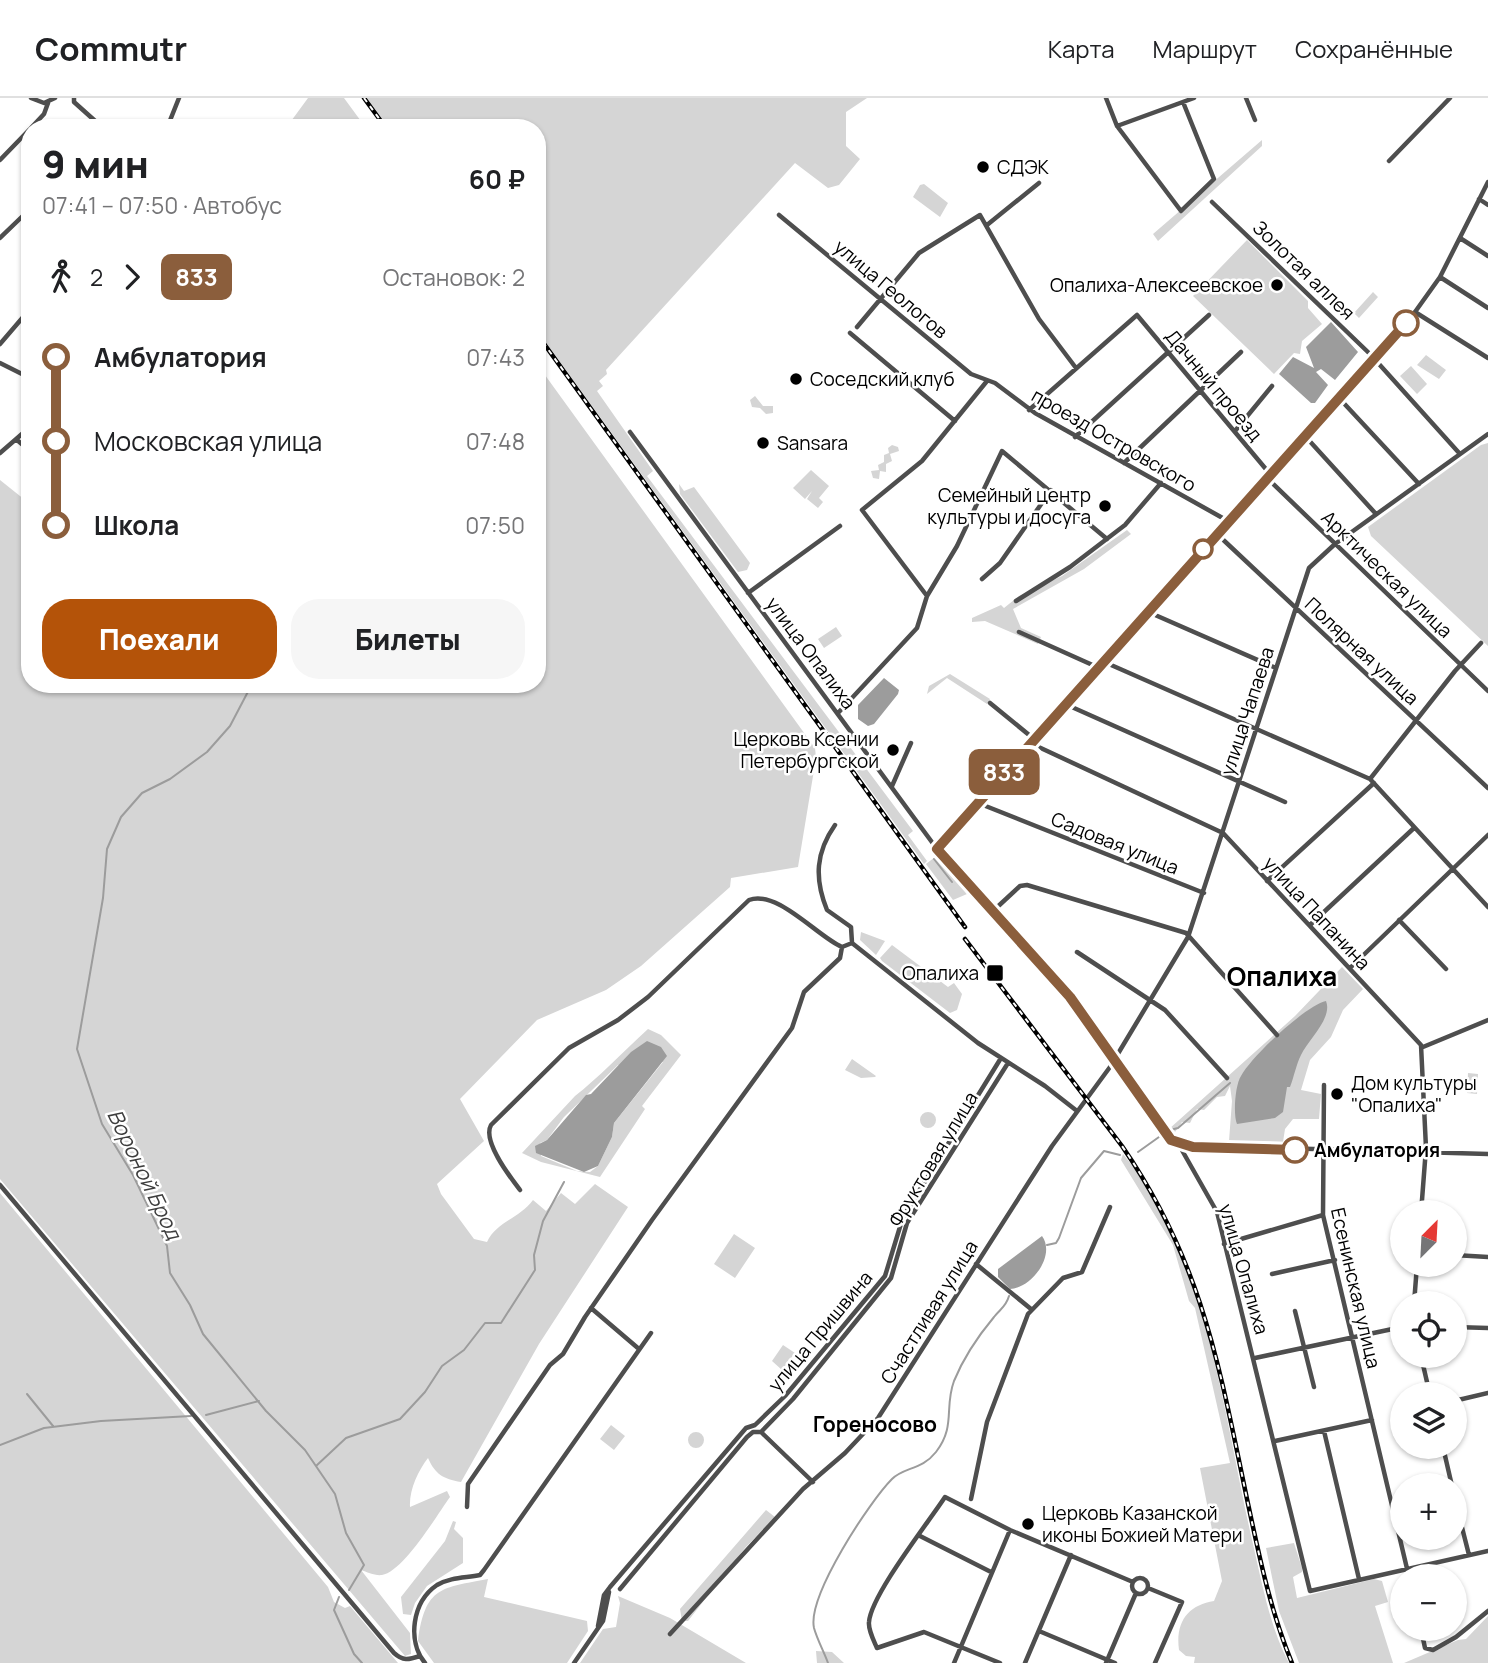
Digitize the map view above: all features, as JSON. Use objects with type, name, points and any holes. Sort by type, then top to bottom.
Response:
[{"type":"street","points":[[31,98],[48,103]]},
{"type":"street","points":[[40,119],[48,103],[55,98]]},
{"type":"street","points":[[74,98],[74,102],[93,119]]},
{"type":"street","points":[[171,119],[179,98]]},
{"type":"street","points":[[1106,98],[1116,126],[1181,211],[1214,179],[1183,102]]},
{"type":"street","points":[[1116,126],[1194,98]]},
{"type":"street","points":[[1247,98],[1255,120]]},
{"type":"street","points":[[1389,161],[1450,98]]},
{"type":"street","points":[[0,160],[21,139]]},
{"type":"street","points":[[937,849],[1146,611],[1415,312],[1440,277],[1488,182]]},
{"type":"street","points":[[987,225],[1040,183]]},
{"type":"street","points":[[1479,199],[1488,205]]},
{"type":"street","name":"Золотая аллея","points":[[1212,202],[1300,284],[1460,454]]},
{"type":"street","name":"улица Геологов","points":[[779,215],[971,374],[987,381]]},
{"type":"street","points":[[857,327],[913,259],[928,246],[946,238],[978,215],[987,225],[1039,319],[1076,368],[1029,410]]},
{"type":"street","points":[[0,238],[21,218]]},
{"type":"street","points":[[1460,238],[1488,256]]},
{"type":"street","points":[[1440,277],[1488,308]]},
{"type":"street","points":[[1415,312],[1488,358]]},
{"type":"street","name":"Дачный проезд","points":[[1076,368],[1137,315],[1235,431],[1269,476]]},
{"type":"street","points":[[1075,437],[1209,315]]},
{"type":"street","points":[[0,344],[21,320]]},
{"type":"street","points":[[850,332],[955,421]]},
{"type":"street","points":[[1124,463],[1241,352]]},
{"type":"street","points":[[0,363],[21,374]]},
{"type":"street","points":[[927,596],[862,510],[908,475],[987,381]]},
{"type":"street","name":"проезд Островского","points":[[987,381],[1001,387],[1029,410],[1075,437],[1228,521]]},
{"type":"street","points":[[1235,431],[1272,386]]},
{"type":"street","points":[[1339,398],[1419,484]]},
{"type":"street","name":"улица Опалиха","points":[[630,432],[937,849],[1070,997],[1167,1137],[1179,1144],[1217,1212],[1255,1358],[1310,1591],[1359,1579]]},
{"type":"street","name":"улица Чапаева","points":[[1113,1061],[1188,937],[1309,568],[1335,544],[1488,434]]},
{"type":"street","points":[[0,453],[21,436]]},
{"type":"street","points":[[1305,436],[1377,514]]},
{"type":"street","points":[[17,440],[21,443]]},
{"type":"street","points":[[838,713],[917,628],[927,596],[957,546],[1002,451],[1107,539]]},
{"type":"street","name":"Арктическая улица","points":[[1269,476],[1335,544],[1488,691]]},
{"type":"street","points":[[1016,601],[1107,539],[1125,524],[1161,483]]},
{"type":"street","points":[[982,579],[1000,563],[1051,490]]},
{"type":"street","points":[[748,593],[840,526]]},
{"type":"street","name":"Полярная улица","points":[[1217,534],[1488,788]]},
{"type":"street","points":[[1146,611],[1276,667]]},
{"type":"street","points":[[1019,632],[1097,667]]},
{"type":"street","points":[[1268,881],[1372,781],[1416,721],[1481,643]]},
{"type":"street","points":[[1102,661],[1372,781],[1488,906]]},
{"type":"street","name":"улица Папанина","points":[[990,703],[1032,741],[1223,833],[1423,1047]]},
{"type":"street","points":[[1065,704],[1285,802]]},
{"type":"street","points":[[892,786],[911,743]]},
{"type":"street","name":"Садовая улица","points":[[978,803],[1204,893]]},
{"type":"street","points":[[467,1507],[468,1484],[550,1365],[564,1354],[591,1308],[792,1028],[804,992],[840,958],[847,945],[851,927],[827,910],[817,870],[823,842],[835,825]]},
{"type":"street","points":[[1310,925],[1414,828]]},
{"type":"street","points":[[1350,968],[1488,835]]},
{"type":"street","points":[[993,911],[1020,886],[1027,885],[1182,931],[1276,1035]]},
{"type":"street","points":[[520,1190],[498,1157],[488,1133],[491,1125],[569,1048],[639,1004],[749,900],[757,898],[798,915],[847,945],[1077,1111]]},
{"type":"street","points":[[1399,920],[1446,969]]},
{"type":"street","points":[[1077,952],[1165,1010],[1227,1078]]},
{"type":"street","points":[[1422,1200],[1426,1152],[1423,1047],[1488,1020]]},
{"type":"street","name":"улица Пришвина","points":[[574,1663],[603,1620],[610,1587],[746,1428],[759,1421],[807,1373],[885,1276],[903,1217],[1001,1058]]},
{"type":"street","name":"Счастливая улица","points":[[670,1634],[803,1489],[878,1418],[976,1264],[1113,1061]]},
{"type":"street","name":"Фруктовая улица","points":[[620,1589],[747,1437],[753,1432],[761,1432],[793,1399],[891,1278],[907,1223],[1008,1063]]},
{"type":"street","name":"Есенинская улица","points":[[1324,1085],[1323,1215],[1407,1564]]},
{"type":"street","points":[[1179,1144],[1488,1154]]},
{"type":"street","points":[[0,1185],[394,1653],[401,1659],[409,1660],[420,1656]]},
{"type":"street","points":[[971,1499],[987,1422],[1031,1309],[1063,1278],[1082,1272],[1110,1207]]},
{"type":"street","points":[[1224,1244],[1323,1215]]},
{"type":"street","points":[[1467,1256],[1488,1257]]},
{"type":"street","points":[[1272,1274],[1335,1260]]},
{"type":"street","points":[[976,1264],[1031,1309]]},
{"type":"street","points":[[591,1308],[639,1349]]},
{"type":"street","points":[[1295,1311],[1314,1387]]},
{"type":"street","points":[[1467,1327],[1488,1328]]},
{"type":"street","points":[[1255,1358],[1390,1330]]},
{"type":"street","points":[[425,1663],[420,1656],[413,1630],[419,1609],[430,1591],[449,1580],[480,1574],[484,1570],[651,1332]]},
{"type":"street","points":[[1467,1398],[1488,1393]]},
{"type":"street","points":[[1275,1441],[1372,1420]]},
{"type":"street","points":[[1324,1431],[1359,1579],[1390,1572]]},
{"type":"street","points":[[761,1432],[813,1482]]},
{"type":"street","points":[[1000,1663],[924,1632],[877,1648],[874,1641],[869,1622],[876,1605],[946,1497],[1010,1530],[1133,1582]]},
{"type":"street","points":[[954,1663],[1010,1530]]},
{"type":"street","points":[[920,1536],[992,1572]]},
{"type":"street","points":[[1467,1547],[1469,1555]]},
{"type":"street","points":[[1427,1564],[1488,1551]]},
{"type":"street","points":[[1025,1663],[1071,1555]]},
{"type":"street","points":[[1133,1582],[1136,1579],[1145,1580],[1148,1588],[1182,1602],[1155,1663]]},
{"type":"street","points":[[1107,1661],[1136,1593],[1133,1582]]},
{"type":"street","points":[[1136,1593],[1145,1592],[1148,1588]]},
{"type":"street","points":[[1467,1628],[1488,1611]]},
{"type":"street","points":[[1039,1632],[1115,1663]]},
{"type":"street","points":[[1424,1641],[1425,1647],[1433,1650],[1449,1641]]},
{"type":"shaded area","points":[[308,98],[344,98],[359,119],[293,119]]},
{"type":"shaded area","points":[[367,98],[867,98],[846,112],[846,146],[860,159],[839,185],[828,188],[795,163],[606,370],[607,374],[599,381],[603,386],[597,391],[653,471],[647,476],[913,831],[908,835],[927,861],[924,864],[546,342],[546,119],[382,119]]},
{"type":"shaded area","points":[[1262,140],[1262,146],[1158,241],[1153,234]]},
{"type":"shaded area","points":[[924,184],[948,203],[940,217],[913,197],[920,185]]},
{"type":"shaded area","points":[[1247,240],[1308,301],[1308,308],[1322,324],[1302,341],[1300,354],[1294,353],[1274,374],[1193,296]]},
{"type":"shaded area","points":[[1373,292],[1378,297],[1359,318],[1354,313]]},
{"type":"shaded area","points":[[1331,322],[1358,352],[1335,380],[1321,369],[1316,372],[1328,385],[1315,403],[1311,403],[1279,374],[1293,357],[1314,368],[1306,347]]},
{"type":"shaded area","points":[[1426,355],[1446,370],[1439,379],[1417,365]]},
{"type":"shaded area","points":[[1411,366],[1427,384],[1417,394],[1400,376]]},
{"type":"shaded area","points":[[546,376],[815,748],[816,758],[798,867],[731,878],[730,887],[641,966],[606,990],[537,1020],[460,1099],[484,1141],[437,1184],[441,1194],[474,1239],[487,1242],[496,1230],[533,1200],[546,1211],[561,1193],[575,1204],[595,1184],[628,1207],[539,1344],[461,1482],[440,1475],[428,1458],[424,1463],[413,1487],[410,1507],[447,1491],[450,1497],[419,1542],[390,1572],[379,1575],[361,1570],[410,1633],[411,1654],[405,1656],[0,1179],[0,480],[21,497],[21,693],[546,693]]},
{"type":"shaded area","points":[[755,396],[763,406],[773,406],[773,413],[766,414],[760,408],[752,407],[750,400]]},
{"type":"shaded area","points":[[1488,443],[1488,646],[1371,536],[1368,527],[1481,445]]},
{"type":"shaded area","points":[[892,445],[898,447],[899,451],[890,454],[892,461],[886,464],[886,472],[880,471],[879,479],[873,478],[871,471],[879,470],[878,465],[884,462],[884,455],[889,453],[888,448]]},
{"type":"shaded area","points":[[811,470],[829,486],[819,498],[823,502],[818,508],[807,499],[812,491],[805,499],[793,488]]},
{"type":"shaded area","points":[[679,484],[684,491],[694,487],[750,563],[747,570],[738,572],[680,494]]},
{"type":"shaded area","points":[[1127,530],[1131,534],[1084,569],[1013,609],[1021,628],[1041,637],[1038,644],[985,621],[972,622],[972,618],[1001,605],[1004,608],[1019,596],[1062,576]]},
{"type":"shaded area","points":[[836,627],[842,636],[824,648],[818,639]]},
{"type":"shaded area","points":[[950,674],[990,699],[987,704],[947,678],[927,694],[929,686]]},
{"type":"shaded area","points":[[884,678],[899,690],[898,694],[874,724],[868,726],[858,719],[858,705]]},
{"type":"shaded area","points":[[935,857],[957,879],[967,894],[953,900],[926,864]]},
{"type":"shaded area","points":[[861,932],[885,941],[876,955],[860,940]]},
{"type":"shaded area","points":[[892,945],[948,987],[954,983],[962,994],[957,1010],[950,1013],[882,961],[880,958]]},
{"type":"shaded area","points":[[1342,967],[1363,989],[1343,1010],[1331,1037],[1310,1060],[1301,1090],[1321,1094],[1319,1119],[1293,1119],[1285,1129],[1283,1142],[1229,1141],[1232,1101],[1230,1086],[1225,1096],[1217,1097],[1204,1110],[1197,1109],[1190,1123],[1182,1122],[1175,1132],[1169,1129],[1295,1016]]},
{"type":"shaded area","points":[[1326,1001],[1323,1022],[1301,1055],[1290,1087],[1287,1087],[1283,1112],[1275,1118],[1237,1124],[1236,1093],[1239,1080],[1247,1067],[1293,1022]]},
{"type":"shaded area","points":[[648,1029],[661,1035],[681,1055],[642,1106],[645,1109],[600,1177],[541,1162],[522,1153],[575,1096]],"holes":[[[663,1062],[614,1123],[612,1137],[598,1166],[590,1172],[577,1171],[541,1156],[540,1143],[547,1140],[564,1117],[618,1065]]]},
{"type":"shaded area","points":[[647,1041],[661,1047],[667,1056],[614,1123],[612,1137],[598,1166],[584,1172],[536,1153],[535,1146],[547,1140],[586,1095],[591,1094],[631,1052]]},
{"type":"shaded area","points":[[852,1059],[876,1076],[861,1078],[845,1070]]},
{"type":"shaded area","points":[[1468,1073],[1478,1074],[1477,1094],[1467,1093]]},
{"type":"shaded area","points":[[928,1112],[936,1120],[928,1128],[920,1120]]},
{"type":"shaded area","points":[[1123,1154],[1152,1194],[1175,1239],[1193,1287],[1221,1390],[1267,1603],[1276,1634],[1289,1663],[1194,1663],[1195,1657],[1186,1656],[1179,1650],[1179,1631],[1186,1616],[1197,1606],[1214,1601],[1222,1581],[1200,1468],[1230,1463],[1195,1308],[1189,1301],[1173,1245],[1121,1160]]},
{"type":"shaded area","points":[[0,1193],[328,1587],[334,1602],[345,1608],[350,1606],[398,1663],[0,1663]]},
{"type":"shaded area","points":[[734,1234],[755,1248],[735,1278],[714,1264]]},
{"type":"shaded area","points":[[1042,1236],[1046,1252],[1040,1269],[1026,1283],[1010,1289],[998,1277],[998,1269]]},
{"type":"shaded area","points":[[783,1345],[795,1353],[782,1370],[772,1361]]},
{"type":"shaded area","points":[[611,1425],[625,1436],[614,1450],[600,1439]]},
{"type":"shaded area","points":[[696,1432],[702,1434],[702,1446],[696,1448],[690,1446],[688,1440],[690,1434]]},
{"type":"shaded area","points":[[766,1510],[775,1517],[745,1548],[688,1621],[682,1621],[680,1609]]},
{"type":"shaded area","points":[[453,1521],[456,1522],[454,1529],[463,1538],[463,1563],[427,1586],[415,1603],[411,1615],[403,1614],[401,1597],[445,1541]]},
{"type":"shaded area","points":[[1294,1543],[1302,1568],[1302,1572],[1293,1577],[1297,1598],[1374,1579],[1382,1581],[1388,1602],[1375,1606],[1393,1663],[1299,1663],[1279,1611],[1266,1548]]},
{"type":"shaded area","points":[[488,1579],[484,1597],[587,1621],[588,1631],[567,1663],[434,1663],[418,1641],[425,1609],[438,1593],[447,1588]]},
{"type":"shaded area","points":[[618,1596],[670,1618],[746,1663],[580,1663],[603,1629],[616,1627],[620,1603]]},
{"type":"shaded area","points":[[1488,1616],[1488,1663],[1404,1663],[1456,1641],[1467,1641]]},
{"type":"shaded area","points":[[816,1651],[832,1652],[844,1663],[817,1663]]},
{"type":"waterway","name":"Вороной Брод","points":[[247,693],[230,726],[207,752],[170,779],[142,793],[121,817],[107,849],[103,898],[77,1049],[102,1124],[133,1175],[167,1246],[170,1273],[190,1305],[203,1334],[266,1411],[305,1450],[335,1494],[346,1533],[364,1565],[349,1590]]},
{"type":"waterway","points":[[934,859],[952,882]]},
{"type":"waterway","points":[[1170,1130],[1178,1128],[1230,1083]]},
{"type":"waterway","points":[[1138,1152],[1159,1137]]},
{"type":"waterway","points":[[1047,1245],[1056,1243],[1059,1238],[1081,1178],[1104,1151],[1120,1155]]},
{"type":"waterway","points":[[316,1466],[346,1438],[400,1419],[425,1392],[442,1366],[464,1350],[485,1323],[501,1323],[535,1270],[534,1255],[543,1221],[564,1182]]},
{"type":"waterway","points":[[828,1663],[814,1628],[814,1613],[830,1573],[856,1527],[882,1490],[897,1475],[931,1458],[942,1443],[948,1425],[954,1381],[977,1339],[1005,1305],[1009,1296]]},
{"type":"waterway","points":[[27,1394],[53,1426]]},
{"type":"waterway","points":[[206,1415],[259,1401]]},
{"type":"waterway","points":[[0,1445],[44,1428],[101,1421],[191,1416]]},
{"type":"waterway","name":"Вороной Брод","points":[[339,1597],[334,1610],[354,1654],[362,1663]]},
{"type":"railway","points":[[364,98],[379,119]]},
{"type":"railway","points":[[546,346],[965,927]]},
{"type":"railway","points":[[965,939],[1122,1146],[1171,1231],[1204,1316],[1227,1404],[1266,1582],[1292,1663]]},
{"type":"bus line","name":"833","points":[[1295,1150],[1193,1147],[1179,1144],[1167,1137],[1051,973],[937,849],[1146,611],[1406,323]]},
{"type":"place","name":"СДЭК","points":[[983,167]]},
{"type":"place","name":"Опалиха-Алексеевское","points":[[1277,285]]},
{"type":"place","name":"Соседский клуб","points":[[796,379]]},
{"type":"place","name":"Sansara","points":[[763,443]]},
{"type":"place","name":"Семейный центр культуры и досуга","points":[[1105,506]]},
{"type":"place","name":"Церковь Ксении Петербургской","points":[[893,750]]},
{"type":"place","name":"Опалиха","points":[[995,973]]},
{"type":"place","name":"Дом культуры \"Опалиха\"","points":[[1337,1094]]},
{"type":"place","name":"Амбулатория","points":[[1295,1150]]},
{"type":"place","name":"Церковь Казанской иконы Божией Матери","points":[[1028,1524]]},
{"type":"district","name":"Опалиха","points":[[1282,976]]},
{"type":"district","name":"Гореносово","points":[[875,1424]]}]
